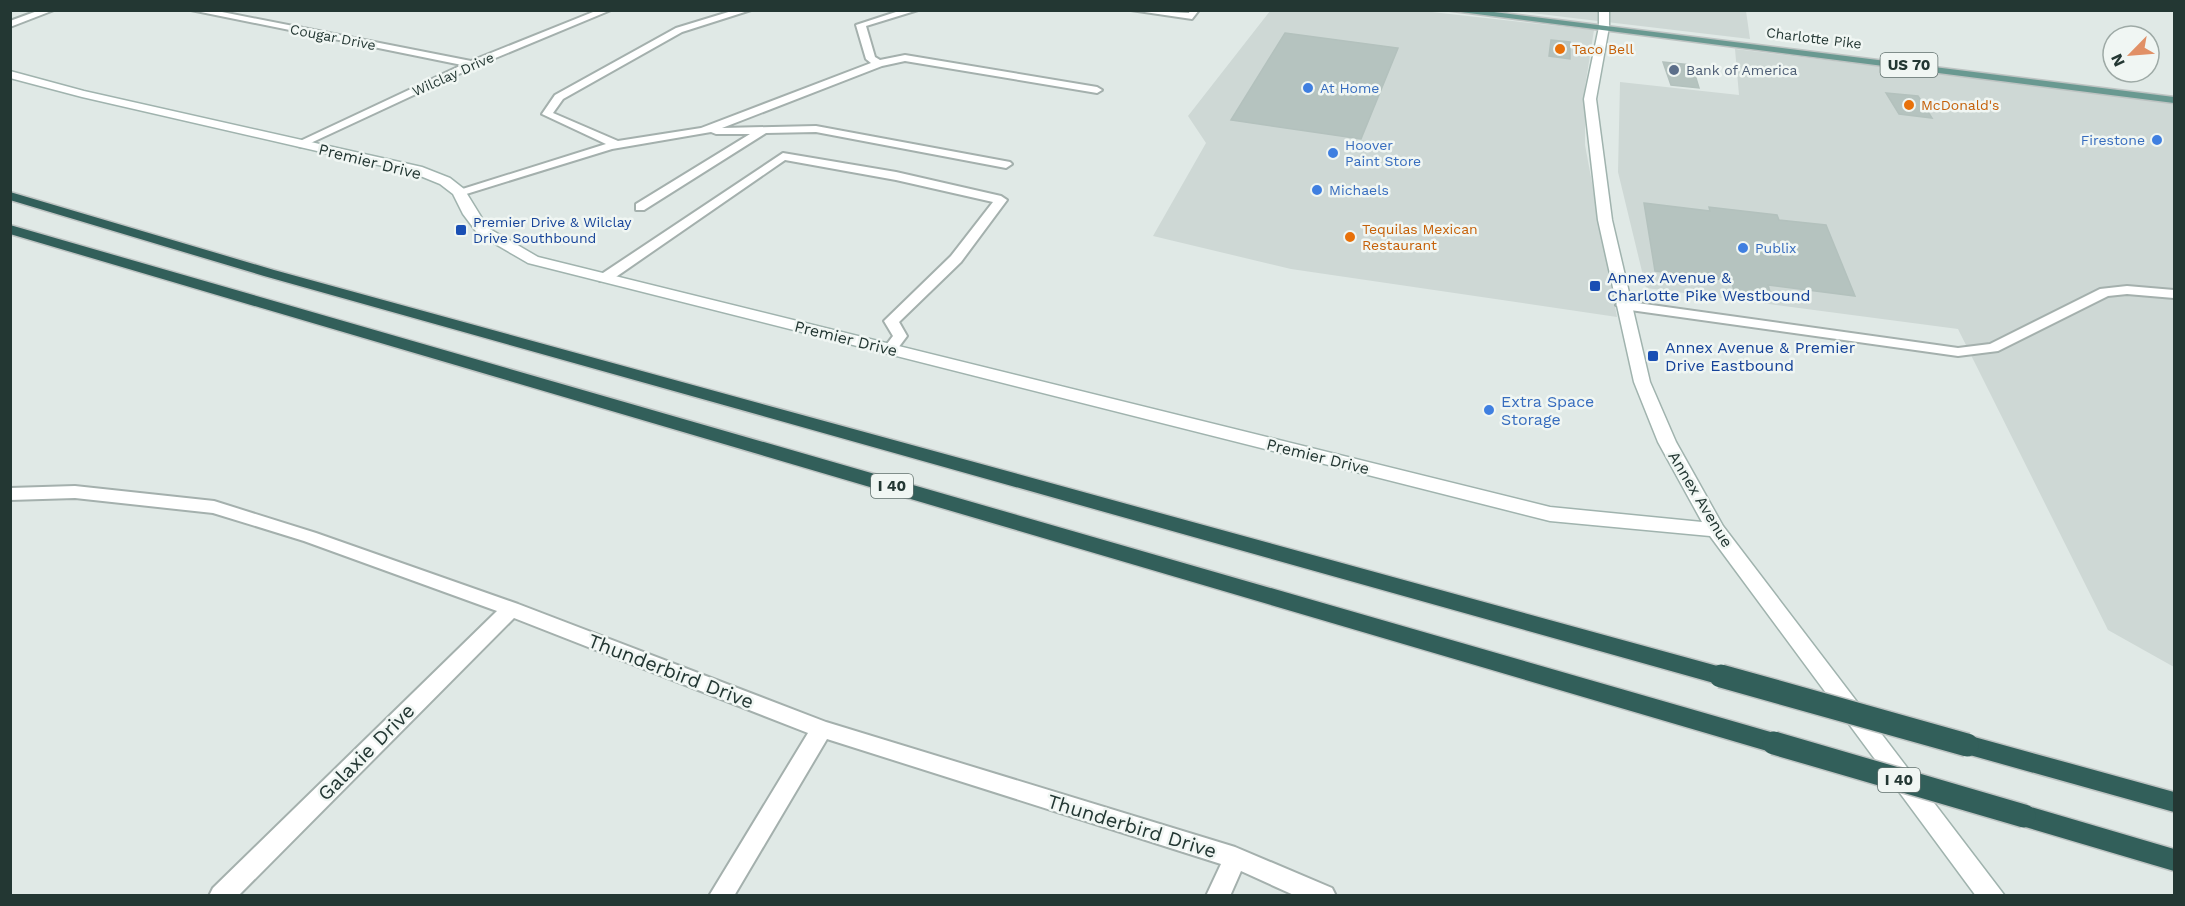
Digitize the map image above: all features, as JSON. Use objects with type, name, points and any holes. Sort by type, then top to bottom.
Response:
[{"type":"highway","name":"I 40","points":[[10,196],[269,273],[2175,802]]},
{"type":"highway","name":"I 40","points":[[10,229],[2175,860]]},
{"type":"main road","name":"Charlotte Pike","points":[[1450,10],[1604,27],[2175,100]]},
{"type":"street","points":[[10,24],[51,10]]},
{"type":"street","name":"Cougar Drive","points":[[195,10],[472,64]]},
{"type":"street","name":"Wilclay Drive","points":[[302,144],[472,64],[607,10]]},
{"type":"street","points":[[616,144],[547,114],[559,97],[679,30],[747,10]]},
{"type":"street","points":[[879,63],[871,59],[861,25],[914,10]]},
{"type":"street","points":[[1136,10],[1192,16],[1195,10]]},
{"type":"street","name":"Annex Avenue","points":[[1604,10],[1604,27],[1590,99],[1605,220],[1642,382],[1667,442],[1716,530],[1992,896]]},
{"type":"street","points":[[703,131],[879,63],[905,58],[1097,90]]},
{"type":"street","name":"Premier Drive","points":[[10,74],[82,94],[417,170],[445,181],[459,192],[470,214],[483,231],[533,260],[1550,514],[1716,530]]},
{"type":"street","points":[[459,192],[616,144],[675,133],[703,131],[816,129],[1006,164]]},
{"type":"street","points":[[640,207],[764,130]]},
{"type":"street","points":[[605,278],[783,156],[897,176],[1001,200],[956,259],[891,321],[900,336],[890,349]]},
{"type":"street","points":[[1623,305],[1958,351],[1993,348],[2105,292],[2127,290],[2175,294]]},
{"type":"street","name":"Thunderbird Drive","points":[[10,494],[75,492],[214,507],[310,537],[511,609],[822,729],[1235,858],[1324,896]]},
{"type":"street","name":"Galaxie Drive","points":[[221,896],[511,609]]},
{"type":"street","points":[[721,896],[822,729]]},
{"type":"street","points":[[1218,896],[1235,858]]},
{"type":"shaded area","points":[[1270,11],[1423,11],[1594,30],[1585,87],[1585,145],[1617,317],[1291,269],[1153,236],[1206,143],[1188,116]]},
{"type":"shaded area","points":[[1516,11],[1746,11],[1750,39],[1573,18]]},
{"type":"shaded area","points":[[1735,49],[2174,102],[2174,667],[2108,630],[1958,329],[1646,288],[1618,172],[1620,82],[1739,95]]},
{"type":"building","name":"At Home","points":[[1285,33],[1398,48],[1361,139],[1231,120]]},
{"type":"building","name":"Taco Bell","points":[[1551,40],[1570,42],[1570,59],[1549,56]]},
{"type":"building","name":"Bank of America","points":[[1663,62],[1692,65],[1699,88],[1671,85]]},
{"type":"building","name":"McDonald's","points":[[1886,93],[1918,96],[1932,118],[1899,114]]},
{"type":"building","name":"Publix","points":[[1644,203],[1710,211],[1709,207],[1777,215],[1779,220],[1826,225],[1855,296],[1768,285],[1771,295],[1734,290],[1731,281],[1655,271]]},
{"type":"place","name":"Taco Bell","points":[[1560,49]]},
{"type":"place","name":"Bank of America","points":[[1674,70]]},
{"type":"place","name":"At Home","points":[[1308,88]]},
{"type":"place","name":"McDonald's","points":[[1909,105]]},
{"type":"place","name":"Firestone","points":[[2157,140]]},
{"type":"place","name":"Hoover Paint Store","points":[[1333,153]]},
{"type":"place","name":"Michaels","points":[[1317,190]]},
{"type":"place","name":"Premier Drive & Wilclay Drive Southbound","points":[[461,230]]},
{"type":"place","name":"Tequilas Mexican Restaurant","points":[[1350,237]]},
{"type":"place","name":"Publix","points":[[1743,248]]},
{"type":"place","name":"Annex Avenue & Charlotte Pike Westbound","points":[[1595,286]]},
{"type":"place","name":"Annex Avenue & Premier Drive Eastbound","points":[[1653,356]]},
{"type":"place","name":"Extra Space Storage","points":[[1489,410]]}]
